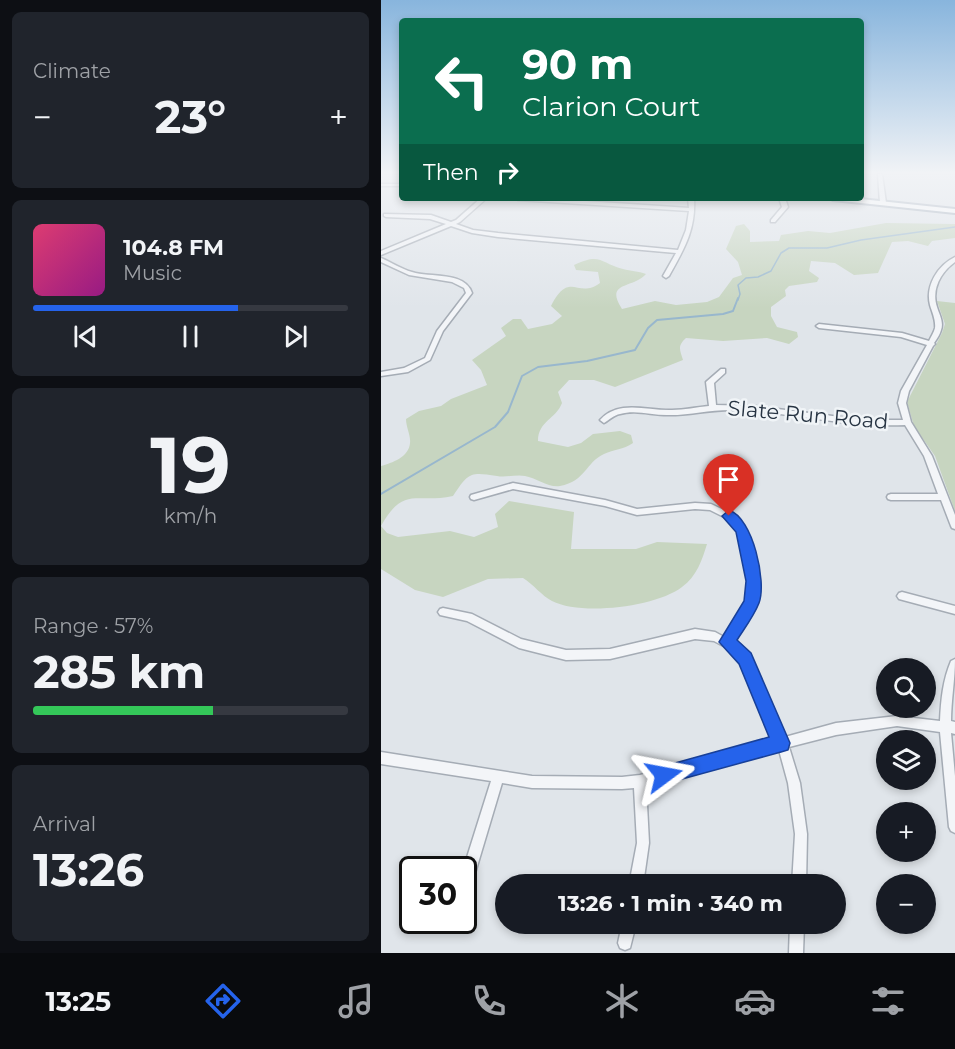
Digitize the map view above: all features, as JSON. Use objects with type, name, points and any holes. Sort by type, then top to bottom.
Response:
[{"type":"street","points":[[435,218],[472,231],[498,235],[680,252]]},
{"type":"street","points":[[381,253],[461,218]]},
{"type":"street","points":[[666,276],[680,252],[692,218]]},
{"type":"street","points":[[955,259],[944,266],[932,291],[933,305],[939,320],[938,330],[903,397],[907,422],[928,456],[955,526]]},
{"type":"street","points":[[381,260],[411,274],[458,282],[467,287],[469,293],[439,331],[427,359],[406,370],[381,374]]},
{"type":"street","points":[[819,326],[902,335],[932,344]]},
{"type":"street","points":[[713,407],[710,382],[723,371]]},
{"type":"street","name":"Slate Run Road","points":[[604,420],[612,413],[622,410],[669,413],[713,407],[745,408],[880,423],[907,422]]},
{"type":"street","points":[[474,496],[513,486],[606,503],[637,512],[695,506],[711,507],[729,516],[743,530],[753,581],[752,602],[727,642]]},
{"type":"street","points":[[891,497],[944,497]]},
{"type":"street","points":[[902,596],[955,610]]},
{"type":"street","points":[[443,612],[469,617],[519,643],[566,655],[610,654],[695,634],[705,634],[737,648],[749,665],[781,743],[798,803],[801,834],[799,874]]},
{"type":"street","points":[[955,664],[947,681],[955,827]]},
{"type":"street","points":[[381,758],[532,782],[641,781],[836,729],[897,721],[951,727]]},
{"type":"street","points":[[474,856],[498,778]]},
{"type":"street","points":[[638,874],[643,843],[641,781]]},
{"type":"street","points":[[625,943],[627,934]]},
{"type":"street","points":[[796,953],[797,934]]},
{"type":"green space","points":[[886,223],[955,224],[955,238],[932,241],[928,246],[908,241],[892,242],[878,273],[854,275],[835,263],[811,261],[809,271],[819,278],[817,282],[789,286],[785,290],[786,296],[771,307],[771,316],[777,327],[797,332],[798,337],[789,344],[767,338],[723,341],[686,338],[680,346],[683,360],[615,387],[594,380],[569,380],[558,392],[562,403],[556,413],[544,424],[538,441],[568,447],[581,443],[593,434],[620,431],[631,435],[633,443],[598,458],[569,484],[556,486],[518,475],[475,474],[463,482],[453,496],[404,501],[389,513],[381,526],[381,466],[399,459],[407,452],[410,440],[406,419],[419,411],[441,406],[451,399],[487,385],[481,370],[472,360],[506,336],[501,328],[513,319],[521,319],[528,329],[552,324],[562,316],[551,306],[563,289],[574,287],[585,289],[600,283],[598,272],[576,270],[574,265],[595,259],[615,267],[646,274],[618,290],[617,300],[622,309],[655,301],[676,305],[707,302],[719,297],[733,278],[742,275],[738,262],[726,249],[736,226],[744,224],[750,231],[750,242],[779,241],[781,235],[808,231],[830,233]]},
{"type":"green space","points":[[937,301],[955,303],[955,511],[935,456],[914,426],[907,402],[945,324]]},
{"type":"green space","points":[[509,501],[574,512],[571,549],[636,549],[657,542],[707,544],[692,578],[670,594],[655,600],[618,607],[581,608],[565,606],[552,601],[523,578],[488,579],[443,597],[415,590],[381,569],[381,526],[387,533],[398,537],[450,531],[474,537],[498,527],[495,514]]},
{"type":"waterway","points":[[738,300],[740,294],[738,285],[746,278],[758,277],[771,271],[781,253],[789,248],[827,248],[861,240],[955,227]]},
{"type":"waterway","points":[[381,494],[495,427],[508,412],[522,376],[538,367],[587,361],[635,350],[648,328],[657,320],[723,314],[733,311],[738,298]]},
{"type":"route","points":[[664,775],[781,743],[752,672],[737,648],[727,642],[752,602],[753,581],[743,530],[729,516]]}]
